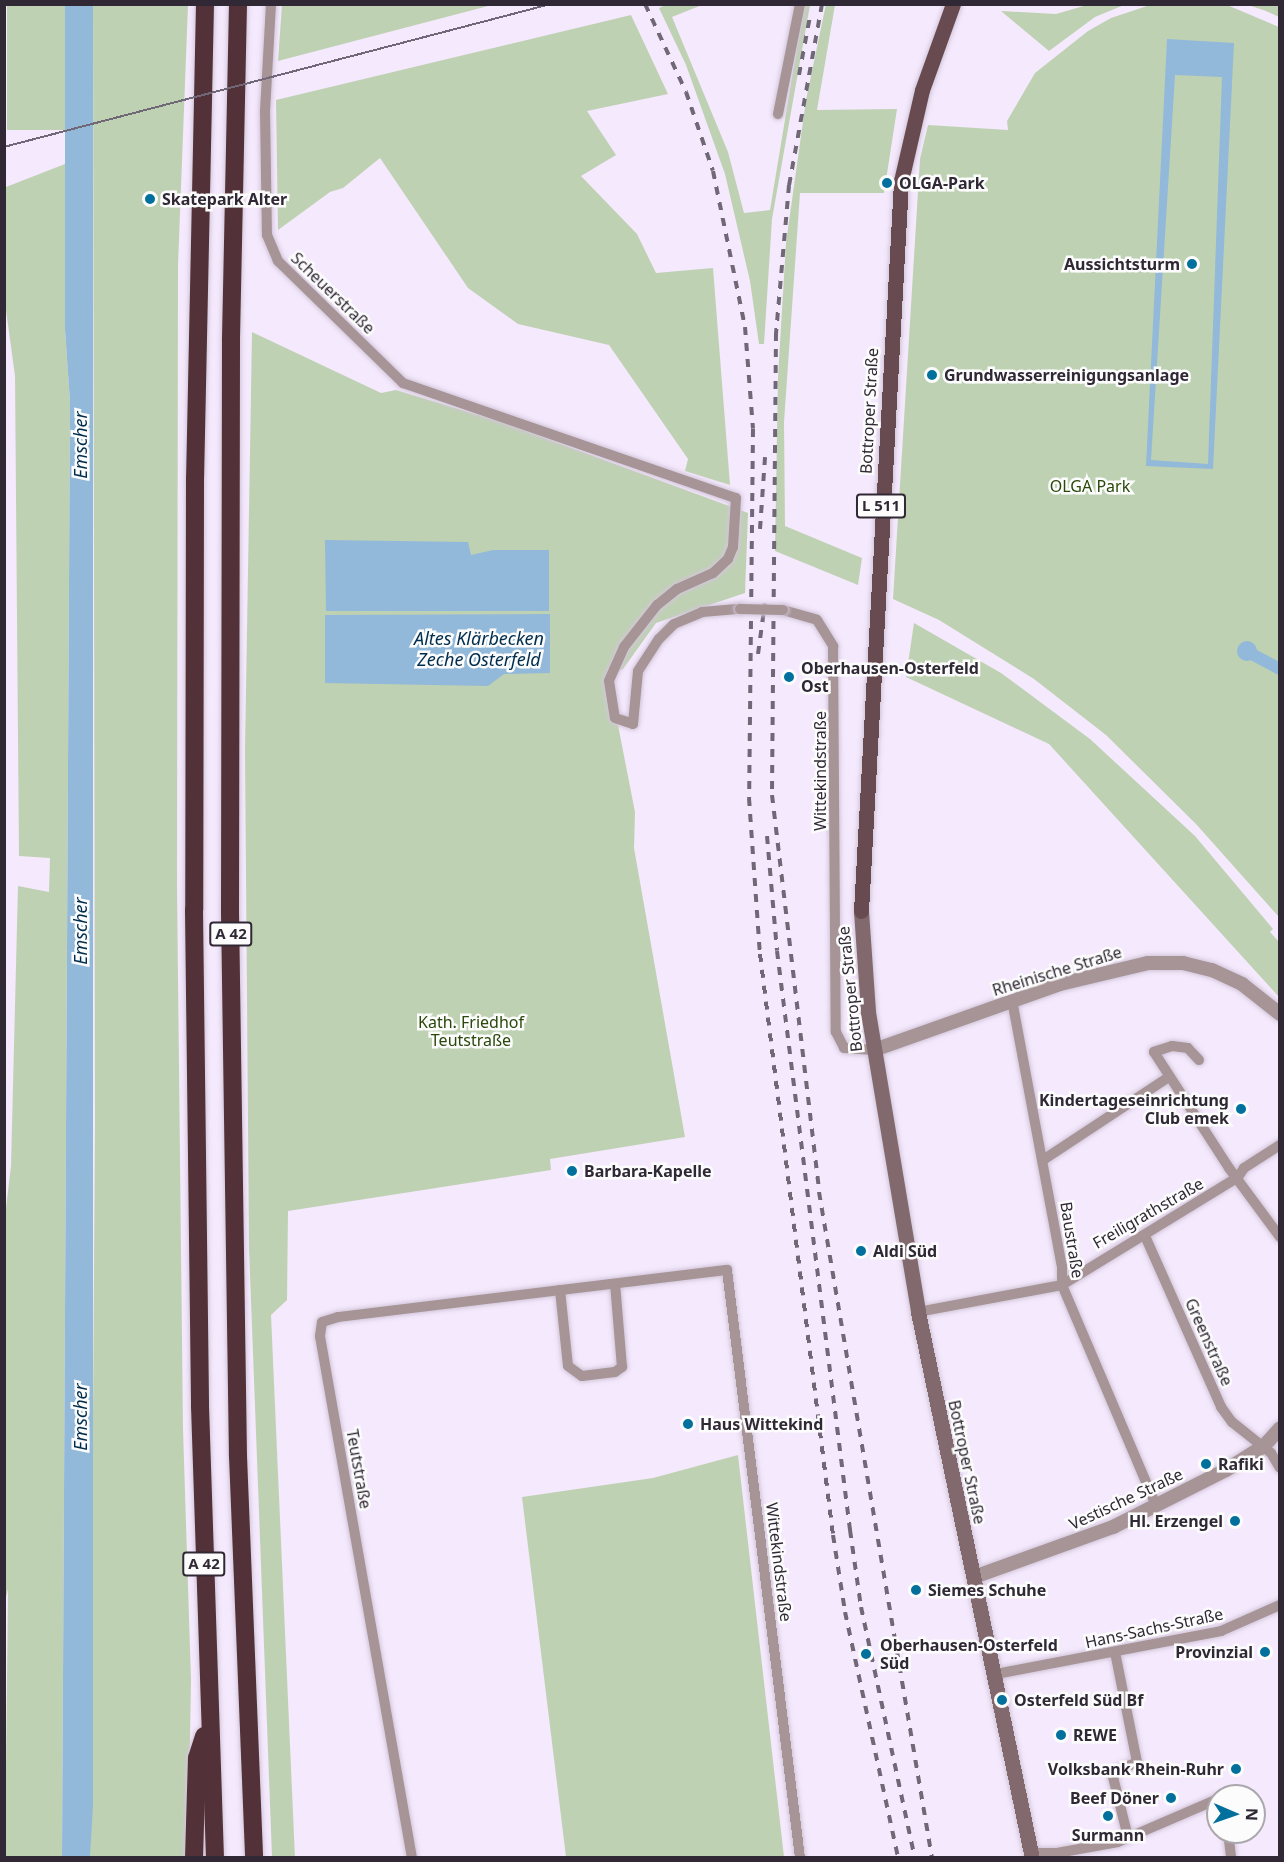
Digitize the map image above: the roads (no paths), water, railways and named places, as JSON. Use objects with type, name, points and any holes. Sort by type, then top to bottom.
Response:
[{"type":"highway","name":"A 42","points":[[205,4],[195,478],[194,910],[208,1723],[215,1857]]},
{"type":"highway","name":"A 42","points":[[238,4],[231,341],[230,912],[238,1433],[254,1857]]},
{"type":"highway","points":[[194,1857],[197,1758],[208,1723]]},
{"type":"main road","name":"Bottroper Straße","points":[[953,4],[918,103],[900,198],[861,911],[874,1050],[918,1312],[996,1674],[1032,1855]]},
{"type":"street","name":"Scheuerstraße","points":[[271,4],[266,189],[267,235],[275,258],[403,383],[736,498],[733,547],[728,559],[713,573],[677,589],[657,604],[630,637],[612,670],[609,690],[613,715],[618,721],[633,724]]},
{"type":"street","points":[[778,114],[800,4]]},
{"type":"street","name":"Wittekindstraße","points":[[633,724],[638,671],[659,639],[690,616],[740,609],[783,610],[817,620],[833,646],[836,1032],[844,1048],[874,1050]]},
{"type":"street","name":"Rheinische Straße","points":[[874,1050],[1012,1000],[1106,971],[1170,962],[1203,967],[1229,977],[1280,1014]]},
{"type":"street","name":"Baustraße","points":[[1012,1000],[1062,1266],[1062,1285],[1156,1505]]},
{"type":"street","points":[[1199,1060],[1188,1048],[1172,1046],[1154,1052],[1280,1237]]},
{"type":"street","points":[[1043,1160],[1169,1077]]},
{"type":"street","name":"Freiligrathstraße","points":[[918,1312],[1062,1285],[1136,1237],[1145,1236],[1238,1177],[1244,1168],[1280,1145]]},
{"type":"street","name":"Greenstraße","points":[[1145,1236],[1221,1407],[1232,1422],[1264,1446],[1280,1468]]},
{"type":"street","name":"Wittekindstraße","points":[[727,1270],[800,1857]]},
{"type":"street","name":"Teutstraße","points":[[412,1857],[321,1326],[324,1320],[727,1270]]},
{"type":"street","points":[[560,1290],[568,1366],[582,1376],[615,1372],[622,1367],[615,1284]]},
{"type":"street","name":"Vestische Straße","points":[[974,1577],[1099,1532],[1156,1505],[1226,1470],[1264,1446],[1280,1428]]},
{"type":"street","name":"Hans-Sachs-Straße","points":[[996,1674],[1221,1631],[1280,1605]]},
{"type":"street","points":[[1116,1652],[1137,1762],[1112,1773],[1128,1837]]},
{"type":"street","points":[[1032,1855],[1063,1852],[1128,1837],[1206,1803]]},
{"type":"water","name":"Emscher","points":[[65,5],[93,5],[93,1805],[90,1857],[62,1858],[70,402],[65,329]]},
{"type":"water","points":[[1167,39],[1234,43],[1213,469],[1146,466]],"holes":[[[1175,75],[1222,77],[1208,464],[1151,460]]]},
{"type":"water","name":"Altes Klärbecken Zeche Osterfeld","points":[[325,540],[468,542],[471,555],[493,550],[549,550],[549,611],[326,611]]},
{"type":"water","name":"Altes Klärbecken Zeche Osterfeld","points":[[550,614],[550,673],[504,674],[488,686],[325,683],[325,615]]},
{"type":"water","points":[[1243,641],[1251,641],[1257,647],[1257,655],[1251,661],[1243,661],[1237,655],[1237,647]]},
{"type":"waterway","points":[[1248,652],[1280,669]]},
{"type":"tram line","points":[[4,147],[551,4]]},
{"type":"railway","points":[[645,4],[686,92],[713,171],[745,327],[753,429],[749,798],[760,954],[833,1535],[845,1612],[898,1858]]},
{"type":"railway","points":[[822,4],[789,185],[776,333],[772,795],[819,1192],[932,1858]]},
{"type":"railway","points":[[799,75],[810,16]]},
{"type":"railway","points":[[760,529],[765,457]]},
{"type":"railway","points":[[758,654],[765,603]]},
{"type":"railway","points":[[767,836],[777,951],[861,1607],[915,1858]]},
{"type":"place","name":"OLGA-Park","points":[[887,183]]},
{"type":"place","name":"Skatepark Alter","points":[[150,199]]},
{"type":"place","name":"Aussichtsturm","points":[[1192,264]]},
{"type":"place","name":"Grundwasserreinigungsanlage","points":[[932,375]]},
{"type":"place","name":"Oberhausen-Osterfeld Ost","points":[[789,677]]},
{"type":"place","name":"Kindertageseinrichtung Club emek","points":[[1241,1109]]},
{"type":"place","name":"Barbara-Kapelle","points":[[572,1171]]},
{"type":"place","name":"Aldi Süd","points":[[861,1251]]},
{"type":"place","name":"Haus Wittekind","points":[[688,1424]]},
{"type":"place","name":"Rafiki","points":[[1206,1464]]},
{"type":"place","name":"Hl. Erzengel","points":[[1235,1521]]},
{"type":"place","name":"Siemes Schuhe","points":[[916,1590]]},
{"type":"place","name":"Provinzial","points":[[1265,1652]]},
{"type":"place","name":"Oberhausen-Osterfeld Süd","points":[[866,1654]]},
{"type":"place","name":"Osterfeld Süd Bf","points":[[1002,1700]]},
{"type":"place","name":"REWE","points":[[1061,1735]]},
{"type":"place","name":"Volksbank Rhein-Ruhr","points":[[1236,1769]]},
{"type":"place","name":"Beef Döner","points":[[1171,1798]]},
{"type":"place","name":"Surmann","points":[[1108,1816]]},
{"type":"park label","name":"OLGA Park","points":[[1090,486]]},
{"type":"park label","name":"Kath. Friedhof Teutstraße","points":[[471,1031]]}]
